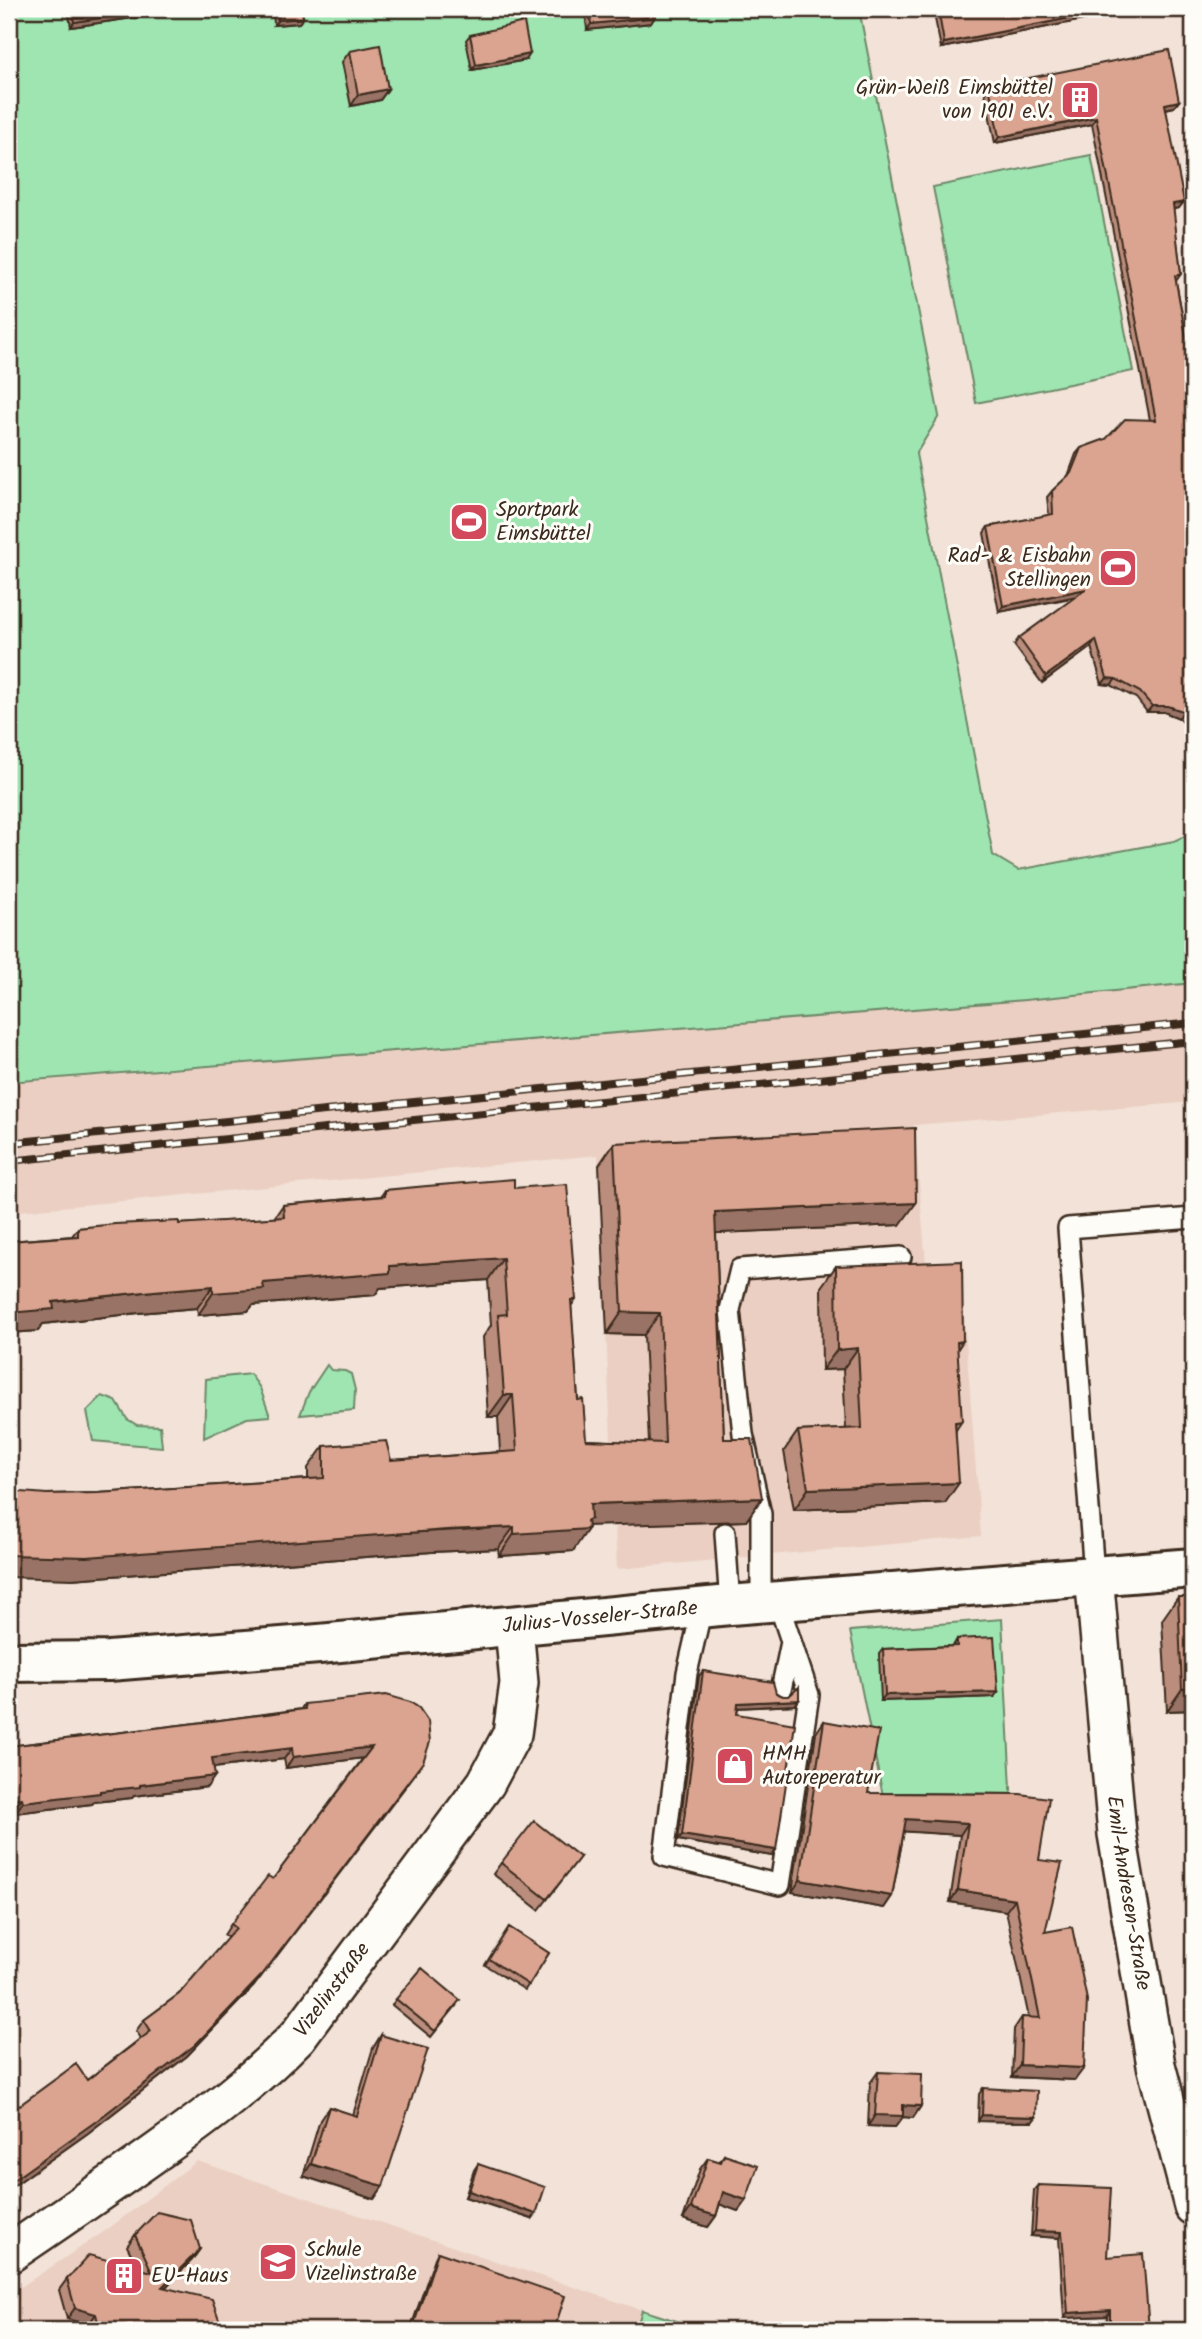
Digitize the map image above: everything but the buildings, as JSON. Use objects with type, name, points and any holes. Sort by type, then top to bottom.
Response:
[{"type":"street","name":"Julius-Vosseler-Straße","points":[[9,1662],[109,1661],[1193,1568]]},
{"type":"street","name":"Emil-Andresen-Straße","points":[[1094,1575],[1117,1834],[1156,2065],[1193,2206]]},
{"type":"street","name":"Vizelinstraße","points":[[9,2254],[107,2188],[214,2110],[265,2070],[298,2036],[486,1783],[512,1734],[519,1683],[514,1626]]},
{"type":"lane","points":[[1094,1575],[1068,1228],[1193,1218]]},
{"type":"lane","points":[[725,1533],[743,1605],[791,1641],[809,1695],[780,1885],[664,1856],[687,1673],[743,1605],[761,1514],[743,1434],[730,1310],[740,1269],[901,1257]]},
{"type":"lane","points":[[781,1690],[791,1641]]},
{"type":"shaded area","points":[[1193,983],[1193,1102],[914,1125],[926,1264],[960,1262],[981,1536],[617,1569],[598,1155],[9,1212],[9,1082],[1025,1000]]},
{"type":"shaded area","name":"Schule Vizelinstraße","points":[[197,2161],[642,2310],[636,2330],[9,2330],[9,2295],[108,2229]]},
{"type":"green space","name":"Sportpark Eimsbüttel","points":[[9,9],[859,9],[939,416],[916,454],[993,855],[1018,870],[1174,841],[1193,832],[1193,983],[1025,1000],[9,1082]]},
{"type":"green space","points":[[1091,155],[1133,371],[976,403],[933,187]]},
{"type":"green space","points":[[327,1365],[331,1370],[351,1374],[355,1390],[354,1410],[300,1415],[309,1392]]},
{"type":"green space","points":[[250,1374],[260,1388],[270,1416],[247,1418],[204,1438],[206,1379]]},
{"type":"green space","points":[[102,1396],[116,1401],[127,1419],[137,1425],[160,1426],[162,1447],[93,1441],[87,1411]]},
{"type":"green space","points":[[1002,1619],[1012,1807],[885,1806],[850,1631]]},
{"type":"green space","points":[[642,2310],[705,2330],[636,2330]]},
{"type":"railway","points":[[9,1143],[1193,1023]]},
{"type":"railway","points":[[9,1161],[1193,1041]]},
{"type":"place","name":"Grün-Weiß Eimsbüttel von 1901 e.V.","points":[[1080,100]]},
{"type":"place","name":"Sportpark Eimsbüttel","points":[[469,522]]},
{"type":"place","name":"Rad- & Eisbahn Stellingen","points":[[1118,568]]},
{"type":"place","name":"HMH Autoreperatur","points":[[735,1766]]},
{"type":"place","name":"Schule Vizelinstraße","points":[[278,2262]]},
{"type":"place","name":"EU-Haus","points":[[124,2276]]}]
